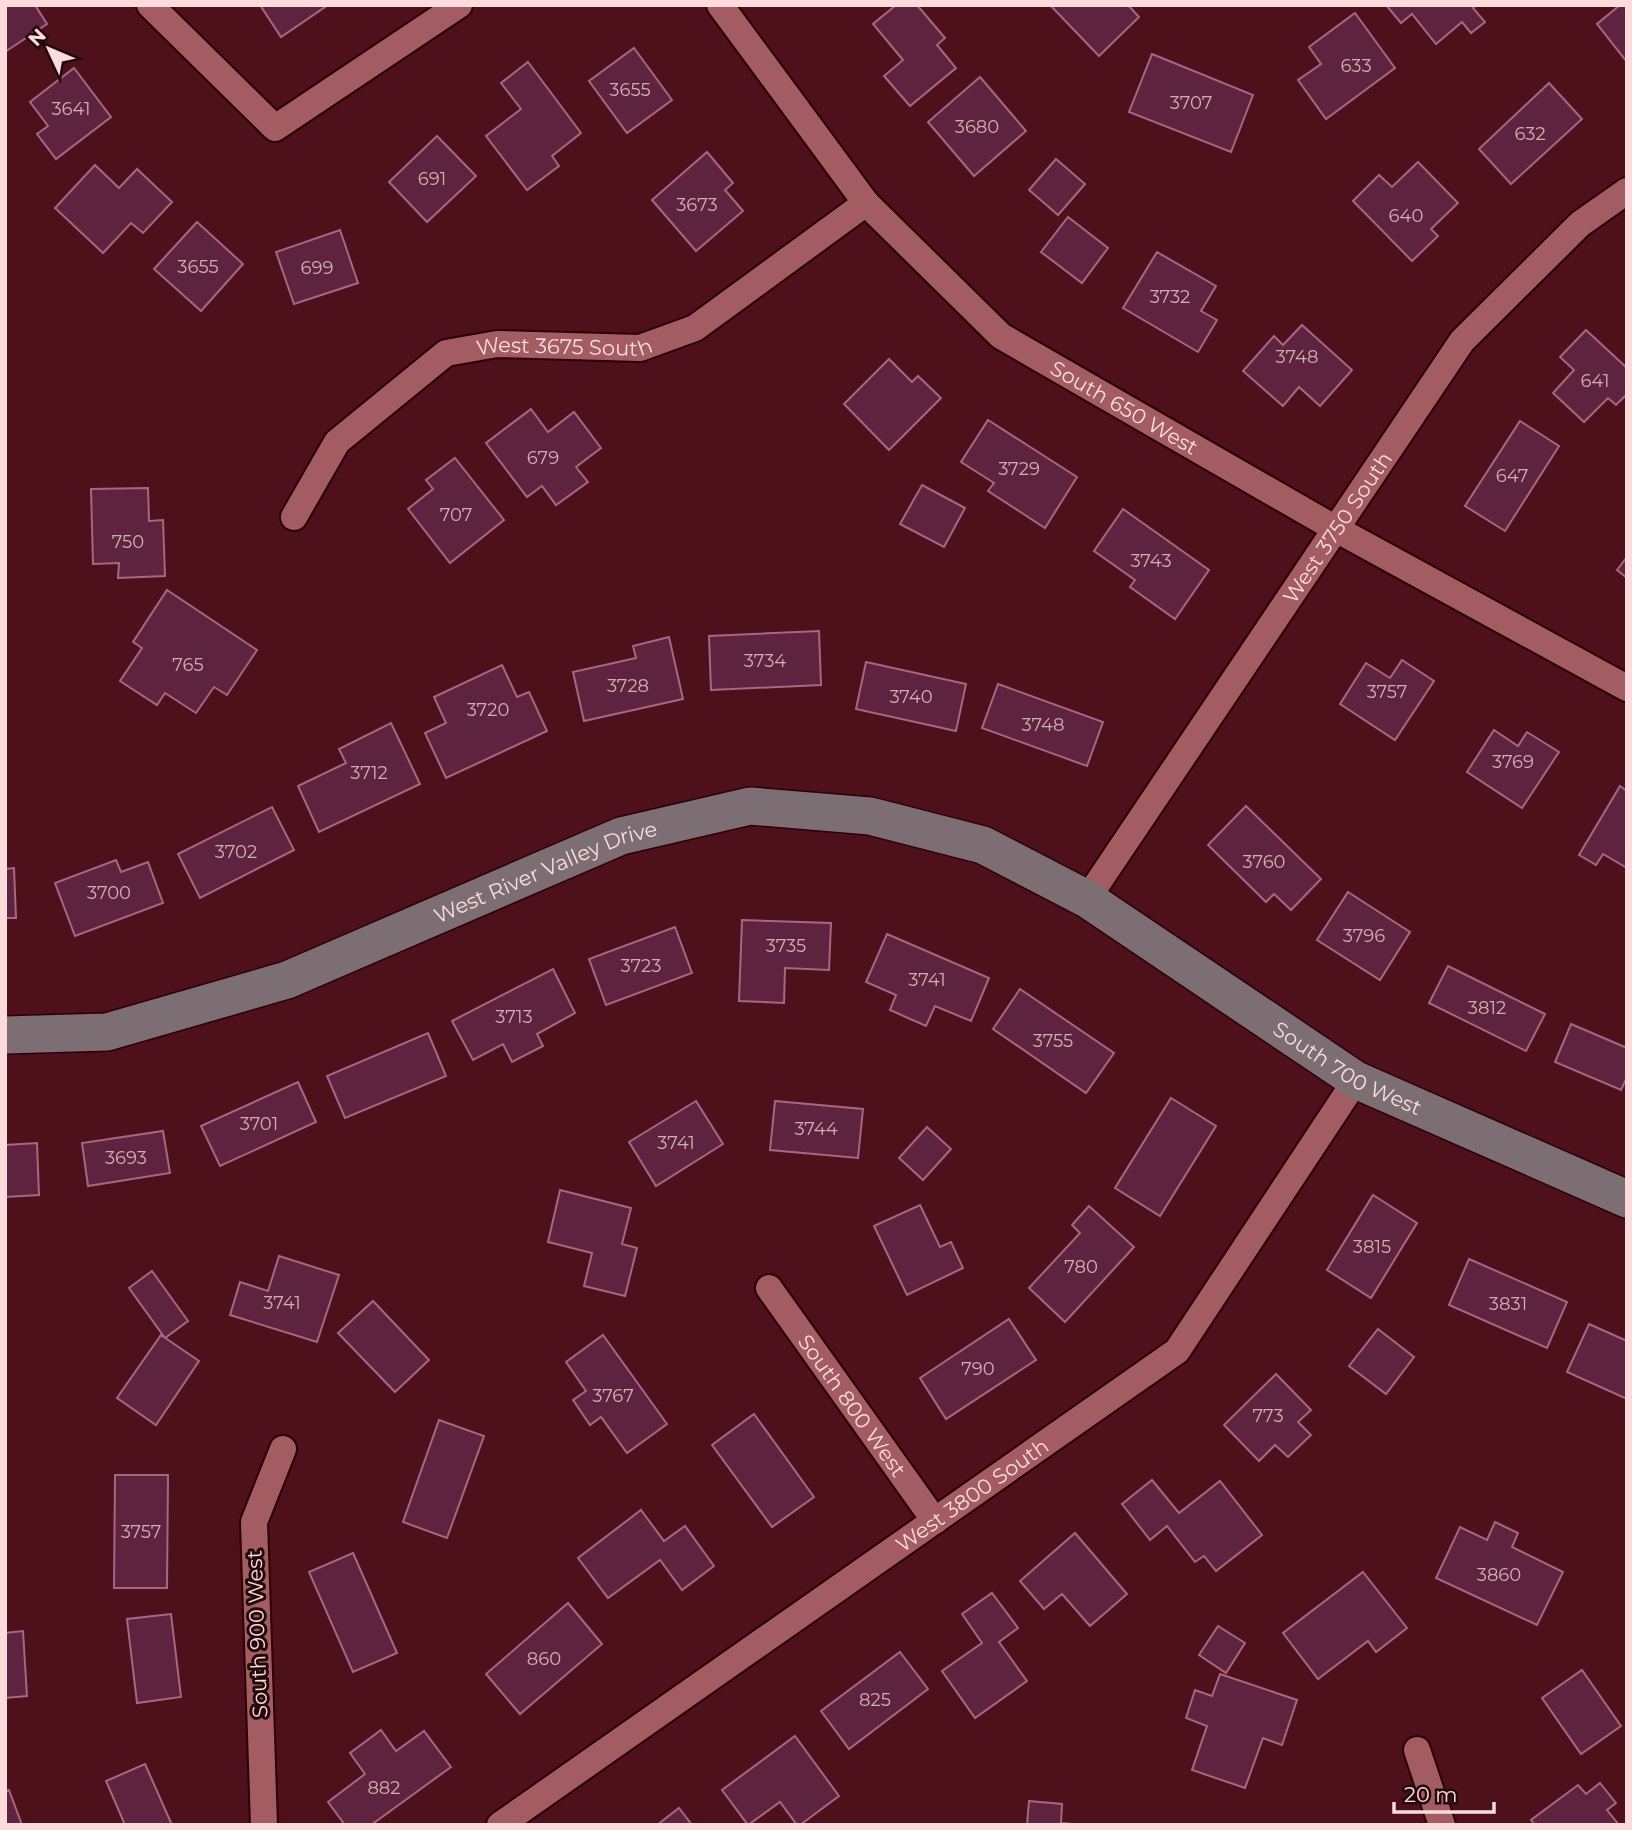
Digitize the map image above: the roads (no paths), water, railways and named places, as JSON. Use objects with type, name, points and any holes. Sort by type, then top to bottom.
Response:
[{"type":"street","points":[[150,5],[275,128],[459,5]]},
{"type":"street","name":"South 650 West","points":[[720,5],[866,202],[1001,336],[1336,529],[1627,688]]},
{"type":"street","name":"West 3750 South","points":[[1087,899],[1462,341],[1580,223],[1627,191]]},
{"type":"street","name":"West 3675 South","points":[[294,517],[337,442],[446,354],[497,344],[640,348],[695,328],[866,202]]},
{"type":"street","name":"West River Valley Drive","points":[[5,1035],[107,1032],[287,980],[621,836],[750,806],[870,816],[983,845],[1087,899]]},
{"type":"street","name":"South 700 West","points":[[1087,899],[1356,1080],[1627,1199]]},
{"type":"street","name":"West 3800 South","points":[[500,1825],[1177,1352],[1356,1080]]},
{"type":"street","name":"South 800 West","points":[[768,1288],[935,1521]]},
{"type":"street","name":"South 900 West","points":[[264,1825],[254,1522],[283,1449]]},
{"type":"street","points":[[1417,1750],[1442,1825]]}]
